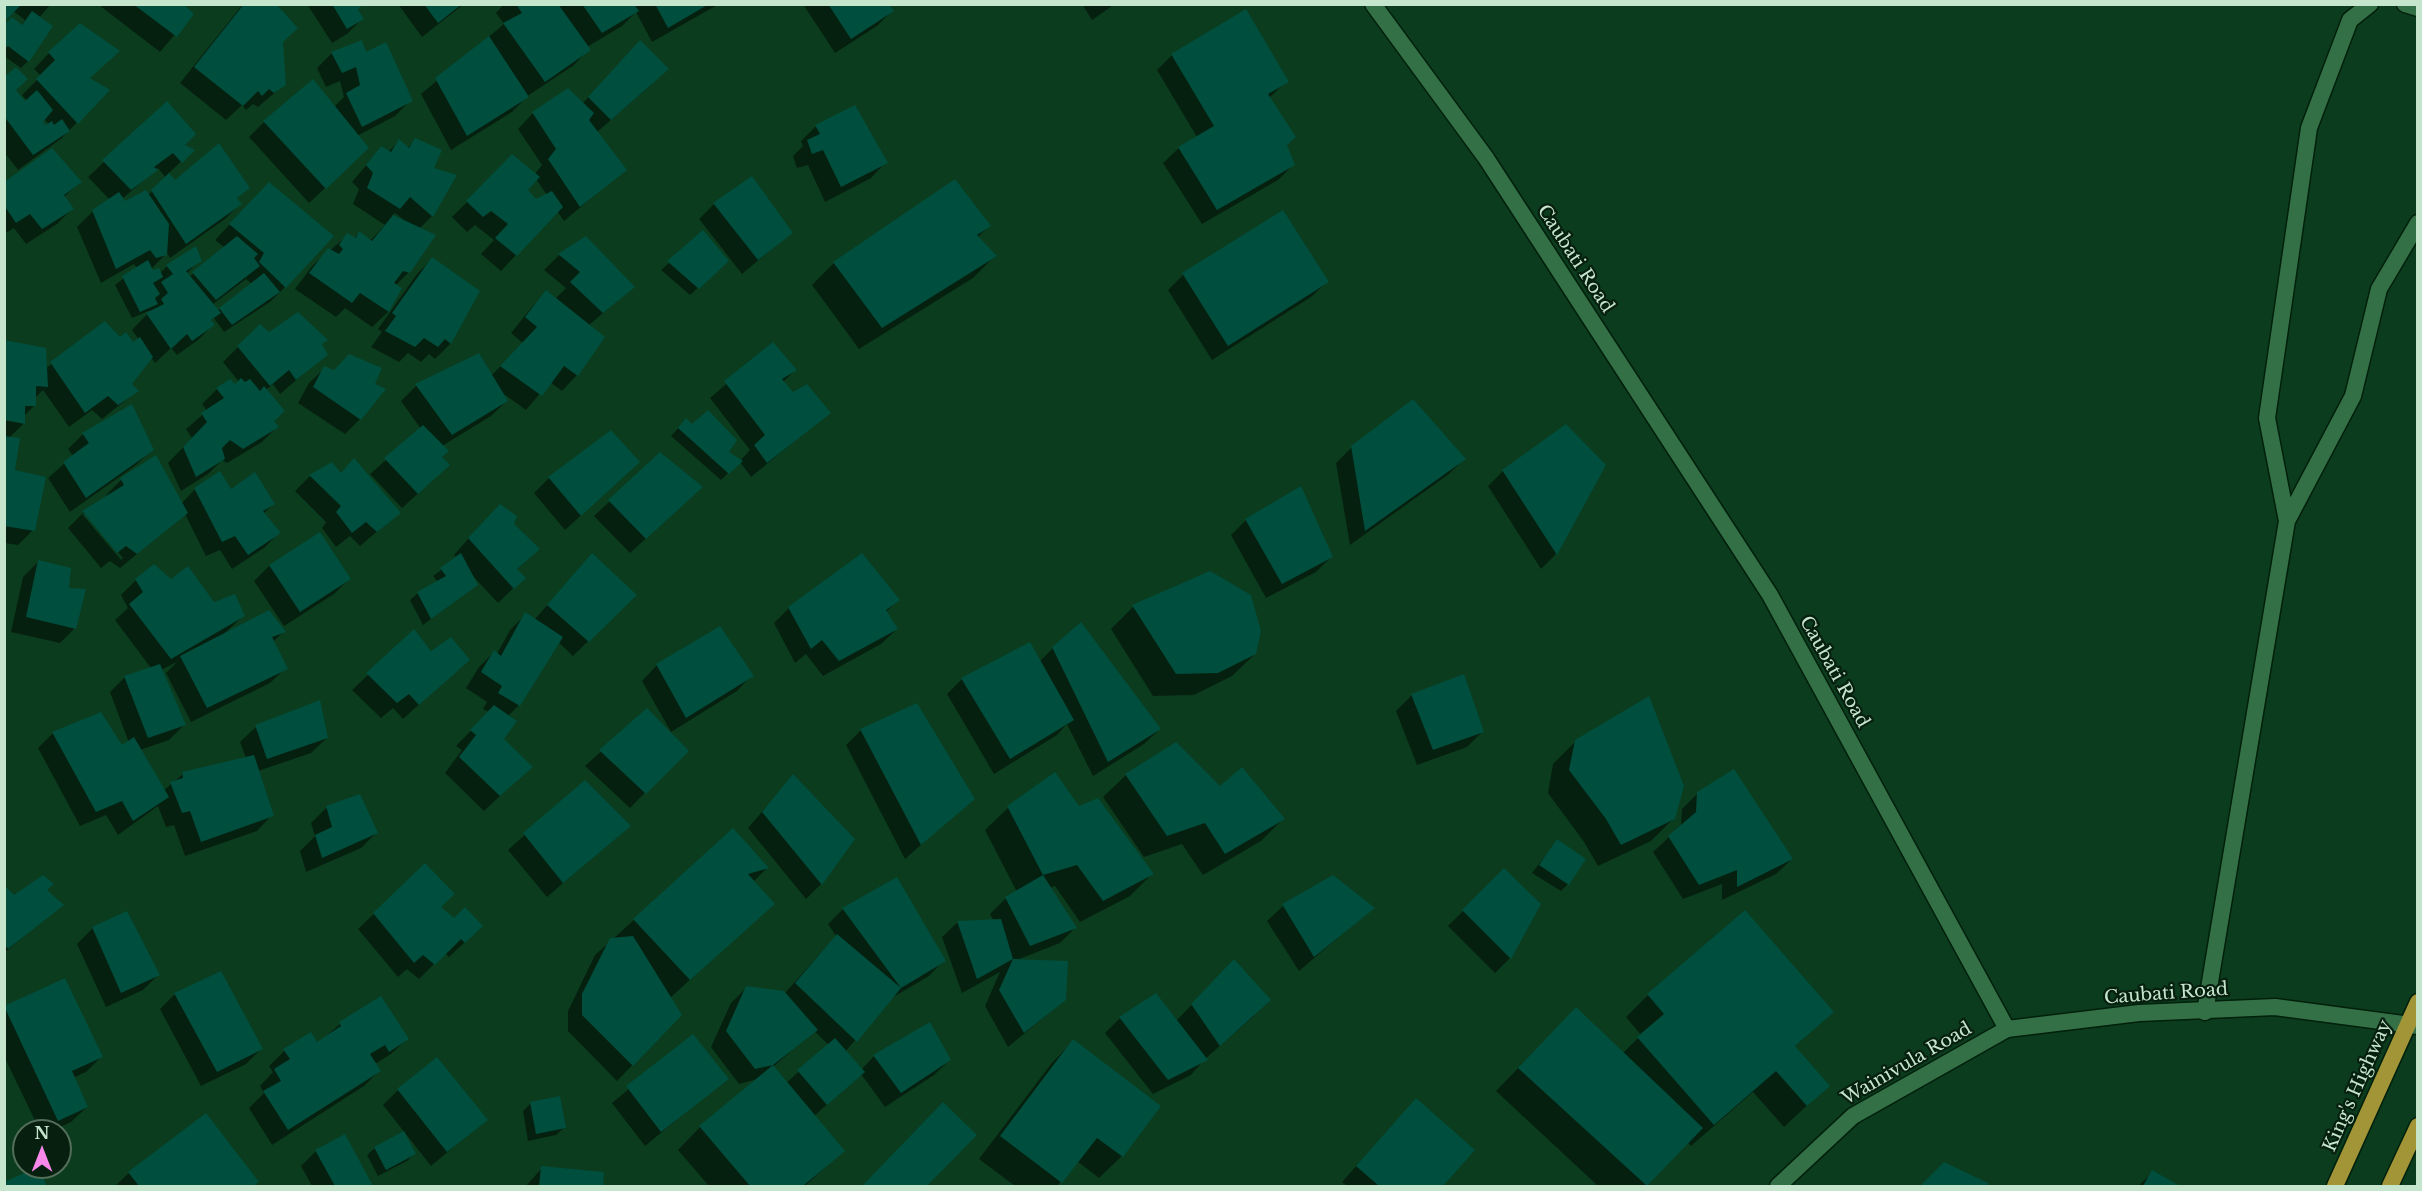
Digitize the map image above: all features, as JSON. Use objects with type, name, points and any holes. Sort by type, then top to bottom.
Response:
[{"type":"highway","name":"King's Highway","points":[[2335,1186],[2413,1025],[2418,1002]]},
{"type":"highway","points":[[2390,1186],[2418,1126]]},
{"type":"street","name":"Caubati Road","points":[[1373,4],[1486,158],[1770,595],[2007,1029],[2139,1013],[2205,1012],[2275,1007],[2413,1025]]},
{"type":"street","points":[[2287,521],[2267,418],[2309,128],[2350,20],[2370,4]]},
{"type":"street","points":[[2406,4],[2418,8]]},
{"type":"street","points":[[2205,1012],[2287,521],[2354,396],[2379,289],[2418,223]]},
{"type":"street","name":"Wainivula Road","points":[[1778,1186],[1853,1116],[2007,1029]]},
{"type":"building","points":[[4,4],[20,6],[4,22]]},
{"type":"building","points":[[133,4],[183,4],[194,14],[177,37]]},
{"type":"building","points":[[244,4],[276,4],[298,28],[283,42],[286,85],[274,93],[269,89],[262,96],[258,91],[243,106],[194,67]]},
{"type":"building","points":[[332,4],[363,4],[358,10],[364,19],[347,29]]},
{"type":"building","points":[[424,4],[462,4],[438,23]]},
{"type":"building","points":[[516,4],[558,4],[591,50],[545,82],[503,23],[522,13]]},
{"type":"building","points":[[582,4],[634,4],[639,11],[602,33]]},
{"type":"building","points":[[655,4],[709,4],[668,28]]},
{"type":"building","points":[[828,4],[889,4],[894,11],[851,39]]},
{"type":"building","points":[[1246,9],[1289,82],[1268,94],[1296,137],[1287,145],[1295,165],[1217,210],[1178,147],[1214,126],[1171,54]]},
{"type":"building","points":[[32,11],[53,26],[29,62],[8,46],[4,49],[4,25],[12,17],[22,25]]},
{"type":"building","points":[[80,23],[120,51],[90,78],[110,90],[78,124],[36,79],[55,60],[48,52]]},
{"type":"building","points":[[489,36],[529,97],[467,136],[435,78]]},
{"type":"building","points":[[362,40],[366,52],[386,42],[413,101],[362,127],[346,93],[360,85],[356,67],[342,73],[331,52]]},
{"type":"building","points":[[640,40],[669,69],[611,120],[588,97]]},
{"type":"building","points":[[16,67],[28,79],[16,90],[25,101],[37,90],[53,110],[43,122],[46,125],[52,121],[54,125],[62,119],[70,131],[33,155],[4,116],[4,77]]},
{"type":"building","points":[[313,79],[369,148],[326,189],[263,121]]},
{"type":"building","points":[[568,88],[594,113],[589,120],[627,170],[580,207],[548,159],[556,149],[532,112]]},
{"type":"building","points":[[167,101],[196,134],[185,145],[195,150],[182,163],[173,153],[154,167],[158,170],[131,190],[102,160]]},
{"type":"building","points":[[855,105],[888,163],[841,187],[823,150],[812,154],[807,140],[820,134],[815,125]]},
{"type":"building","points":[[415,138],[442,150],[434,168],[457,175],[433,217],[410,197],[400,209],[367,188],[373,173],[366,165],[381,146],[391,152],[399,139],[409,148]]},
{"type":"building","points":[[219,143],[250,188],[237,198],[242,204],[186,244],[151,190],[169,173],[175,180]]},
{"type":"building","points":[[52,148],[82,182],[64,195],[74,209],[42,229],[30,214],[16,223],[4,205],[4,182]]},
{"type":"building","points":[[512,154],[540,177],[528,190],[536,199],[552,191],[563,207],[517,256],[495,238],[508,224],[491,211],[483,217],[466,201]]},
{"type":"building","points":[[752,176],[793,233],[758,260],[713,203]]},
{"type":"building","points":[[955,179],[991,226],[977,235],[997,256],[882,328],[833,262]]},
{"type":"building","points":[[269,182],[334,236],[286,288],[259,262],[264,253],[229,224]]},
{"type":"building","points":[[146,190],[169,224],[167,255],[156,258],[150,250],[116,269],[92,210],[119,192],[125,201]]},
{"type":"building","points":[[1283,210],[1329,282],[1228,346],[1182,273]]},
{"type":"building","points":[[393,215],[436,235],[410,273],[403,271],[394,283],[402,288],[389,312],[360,293],[352,303],[309,273],[328,248],[339,254],[343,249],[339,245],[347,233],[356,238],[359,231],[372,241]]},
{"type":"building","points":[[703,230],[729,261],[699,289],[667,261]]},
{"type":"building","points":[[237,236],[258,254],[254,258],[260,266],[216,300],[192,272]]},
{"type":"building","points":[[586,236],[635,287],[603,313],[570,282],[580,272],[558,254]]},
{"type":"building","points":[[196,246],[202,261],[186,271],[221,313],[211,320],[215,325],[192,341],[187,334],[171,349],[146,313],[164,304],[161,299],[168,293],[161,282],[173,274],[166,265]]},
{"type":"building","points":[[432,257],[480,291],[451,344],[445,339],[438,347],[424,338],[415,347],[385,331],[396,316],[392,313]]},
{"type":"building","points":[[148,260],[153,270],[159,268],[163,277],[153,283],[160,294],[155,298],[158,304],[140,312],[122,276]]},
{"type":"building","points":[[264,273],[280,292],[232,325],[219,308]]},
{"type":"building","points":[[546,290],[605,337],[578,376],[564,366],[542,396],[500,366],[537,327],[525,317]]},
{"type":"building","points":[[298,312],[328,340],[322,344],[328,355],[296,380],[289,370],[270,386],[237,346],[260,324],[269,332]]},
{"type":"building","points":[[105,321],[120,337],[126,332],[133,342],[140,337],[153,357],[132,384],[139,391],[118,405],[108,396],[85,413],[50,362]]},
{"type":"building","points":[[4,340],[46,348],[48,387],[36,386],[36,406],[25,406],[25,424],[4,420]]},
{"type":"building","points":[[773,342],[797,370],[782,379],[793,392],[807,384],[831,413],[767,463],[754,445],[765,435],[724,381]]},
{"type":"building","points":[[479,353],[508,401],[452,435],[415,384]]},
{"type":"building","points":[[349,354],[382,368],[375,384],[386,389],[361,420],[313,387],[324,366],[334,370]]},
{"type":"building","points":[[241,378],[245,382],[250,379],[260,391],[264,386],[285,411],[274,421],[279,427],[243,449],[230,440],[222,448],[225,459],[196,477],[183,447],[207,422],[201,413],[224,398],[216,388],[230,379],[235,384]]},
{"type":"building","points":[[1413,399],[1466,459],[1365,531],[1351,446]]},
{"type":"building","points":[[132,404],[154,450],[86,498],[63,462],[89,443],[82,433]]},
{"type":"building","points":[[708,410],[737,440],[729,452],[743,461],[729,474],[678,428],[686,418],[692,424]]},
{"type":"building","points":[[1566,424],[1606,465],[1557,555],[1502,470]]},
{"type":"building","points":[[423,425],[449,451],[442,457],[450,465],[418,494],[384,458]]},
{"type":"building","points":[[611,430],[640,462],[581,516],[548,477]]},
{"type":"building","points":[[4,436],[20,438],[15,470],[46,477],[35,531],[4,526]]},
{"type":"building","points":[[660,452],[703,487],[646,539],[608,500]]},
{"type":"building","points":[[156,455],[188,513],[137,554],[126,546],[117,553],[82,511],[124,485],[120,478]]},
{"type":"building","points":[[354,458],[401,513],[377,532],[366,522],[352,533],[336,512],[341,506],[309,475],[332,462],[341,473]]},
{"type":"building","points":[[220,471],[231,489],[255,472],[275,504],[263,511],[281,533],[248,555],[235,536],[222,542],[194,488]]},
{"type":"building","points":[[1301,486],[1333,557],[1282,584],[1245,519]]},
{"type":"building","points":[[500,504],[517,516],[514,524],[540,549],[517,569],[526,578],[514,589],[468,538]]},
{"type":"building","points":[[320,532],[351,579],[300,612],[269,565]]},
{"type":"building","points":[[461,553],[478,585],[431,619],[417,592],[446,576],[440,568]]},
{"type":"building","points":[[592,553],[637,595],[589,642],[547,605]]},
{"type":"building","points":[[862,553],[900,600],[886,610],[898,629],[839,661],[822,640],[811,649],[788,607]]},
{"type":"building","points":[[38,560],[71,568],[69,588],[86,589],[76,629],[26,617]]},
{"type":"building","points":[[154,564],[171,579],[188,566],[214,602],[235,594],[245,616],[171,659],[129,604],[143,592],[135,579]]},
{"type":"building","points":[[1210,571],[1251,595],[1261,631],[1256,654],[1218,673],[1176,674],[1132,605]]},
{"type":"building","points":[[269,610],[286,632],[272,637],[288,669],[207,708],[180,656]]},
{"type":"building","points":[[525,612],[563,637],[520,706],[498,693],[502,686],[481,672],[494,650],[501,656]]},
{"type":"building","points":[[1081,622],[1161,729],[1108,762],[1052,647]]},
{"type":"building","points":[[720,626],[754,676],[686,718],[656,664]]},
{"type":"building","points":[[414,629],[431,651],[451,637],[470,660],[419,705],[409,694],[397,703],[366,673]]},
{"type":"building","points":[[1030,642],[1074,720],[1010,759],[961,678]]},
{"type":"building","points":[[160,664],[186,725],[148,738],[124,676]]},
{"type":"building","points":[[1464,674],[1484,732],[1433,750],[1411,694]]},
{"type":"building","points":[[1649,696],[1684,786],[1675,819],[1621,845],[1606,819],[1569,770],[1575,740]]},
{"type":"building","points":[[320,700],[328,738],[267,759],[255,725]]},
{"type":"building","points":[[917,703],[975,799],[921,845],[860,729]]},
{"type":"building","points":[[494,705],[517,721],[504,739],[533,767],[500,796],[459,757],[476,735],[470,730]]},
{"type":"building","points":[[647,708],[689,751],[646,794],[599,750]]},
{"type":"building","points":[[101,712],[122,745],[134,737],[169,797],[133,821],[122,801],[96,812],[52,732]]},
{"type":"building","points":[[1176,742],[1220,786],[1242,767],[1285,819],[1225,854],[1205,823],[1167,836],[1125,774]]},
{"type":"building","points":[[254,755],[274,816],[201,842],[190,811],[182,813],[170,782],[183,778],[182,772]]},
{"type":"building","points":[[1734,769],[1793,859],[1737,887],[1737,870],[1699,885],[1668,836],[1696,812],[1697,792]]},
{"type":"building","points":[[1055,772],[1079,806],[1098,798],[1154,874],[1103,901],[1077,865],[1043,875],[1007,806]]},
{"type":"building","points":[[793,774],[855,839],[822,885],[762,812]]},
{"type":"building","points":[[585,780],[631,826],[563,883],[523,833]]},
{"type":"building","points":[[360,794],[378,833],[322,858],[315,835],[332,827],[326,806]]},
{"type":"building","points":[[733,828],[769,868],[748,874],[775,904],[690,980],[633,919]]},
{"type":"building","points":[[1557,839],[1586,859],[1569,885],[1539,865]]},
{"type":"building","points":[[425,863],[455,894],[441,907],[454,918],[465,907],[483,926],[465,943],[461,939],[435,965],[423,955],[414,963],[373,913]]},
{"type":"building","points":[[1504,868],[1541,904],[1511,959],[1462,910]]},
{"type":"building","points":[[43,875],[54,884],[47,890],[64,905],[8,949],[4,944],[4,888],[6,887],[14,895]]},
{"type":"building","points":[[1043,875],[1077,928],[1030,946],[1005,897]]},
{"type":"building","points":[[1333,875],[1375,908],[1314,957],[1282,904]]},
{"type":"building","points":[[897,877],[946,961],[901,988],[842,908]]},
{"type":"building","points":[[1745,910],[1834,1012],[1795,1046],[1830,1086],[1807,1106],[1776,1071],[1714,1125],[1637,1037],[1664,1014],[1647,994]]},
{"type":"building","points":[[127,911],[160,975],[121,993],[92,927]]},
{"type":"building","points":[[1001,919],[1013,959],[977,979],[957,921]]},
{"type":"building","points":[[837,934],[901,988],[857,1042],[795,983]]},
{"type":"building","points":[[633,936],[682,1015],[633,1066],[582,1015],[582,994],[610,938]]},
{"type":"building","points":[[1013,959],[1068,961],[1066,1000],[1024,1033],[999,990]]},
{"type":"building","points":[[1234,959],[1271,1000],[1220,1046],[1191,1004]]},
{"type":"building","points":[[221,971],[263,1049],[217,1072],[174,993]]},
{"type":"building","points":[[65,978],[103,1057],[72,1071],[88,1107],[62,1119],[57,1119],[4,1006]]},
{"type":"building","points":[[746,986],[784,991],[818,1030],[773,1065],[755,1069],[726,1031]]},
{"type":"building","points":[[1156,993],[1208,1060],[1168,1080],[1119,1017]]},
{"type":"building","points":[[381,996],[409,1039],[389,1052],[385,1045],[370,1054],[381,1071],[288,1130],[263,1091],[281,1081],[274,1069],[290,1059],[283,1049],[311,1032],[317,1042],[341,1026],[339,1022]]},
{"type":"building","points":[[1576,1007],[1703,1128],[1647,1186],[1518,1068]]},
{"type":"building","points":[[930,1022],[951,1060],[901,1093],[873,1055]]},
{"type":"building","points":[[693,1034],[729,1079],[661,1132],[626,1086]]},
{"type":"building","points":[[835,1038],[865,1072],[827,1105],[797,1070]]},
{"type":"building","points":[[1073,1039],[1161,1106],[1123,1157],[1097,1138],[1062,1183],[1000,1136]]},
{"type":"building","points":[[437,1057],[488,1120],[447,1152],[397,1089]]},
{"type":"building","points":[[773,1065],[845,1151],[803,1186],[750,1186],[699,1126]]},
{"type":"building","points":[[560,1096],[566,1128],[536,1134],[530,1102]]},
{"type":"building","points":[[1416,1098],[1475,1150],[1443,1186],[1379,1186],[1356,1166]]},
{"type":"building","points":[[943,1102],[977,1135],[927,1186],[862,1186]]},
{"type":"building","points":[[206,1113],[259,1182],[253,1186],[139,1186],[128,1172]]},
{"type":"building","points":[[404,1131],[416,1154],[386,1170],[374,1147]]},
{"type":"building","points":[[345,1134],[373,1186],[335,1186],[315,1150]]},
{"type":"building","points":[[1944,1162],[1988,1183],[1989,1186],[1920,1186]]},
{"type":"building","points":[[541,1166],[604,1172],[603,1186],[539,1186]]},
{"type":"building","points":[[2152,1170],[2180,1186],[2143,1186]]},
{"type":"building","points":[[12,1178],[44,1179],[47,1186],[4,1186],[4,1182]]}]
